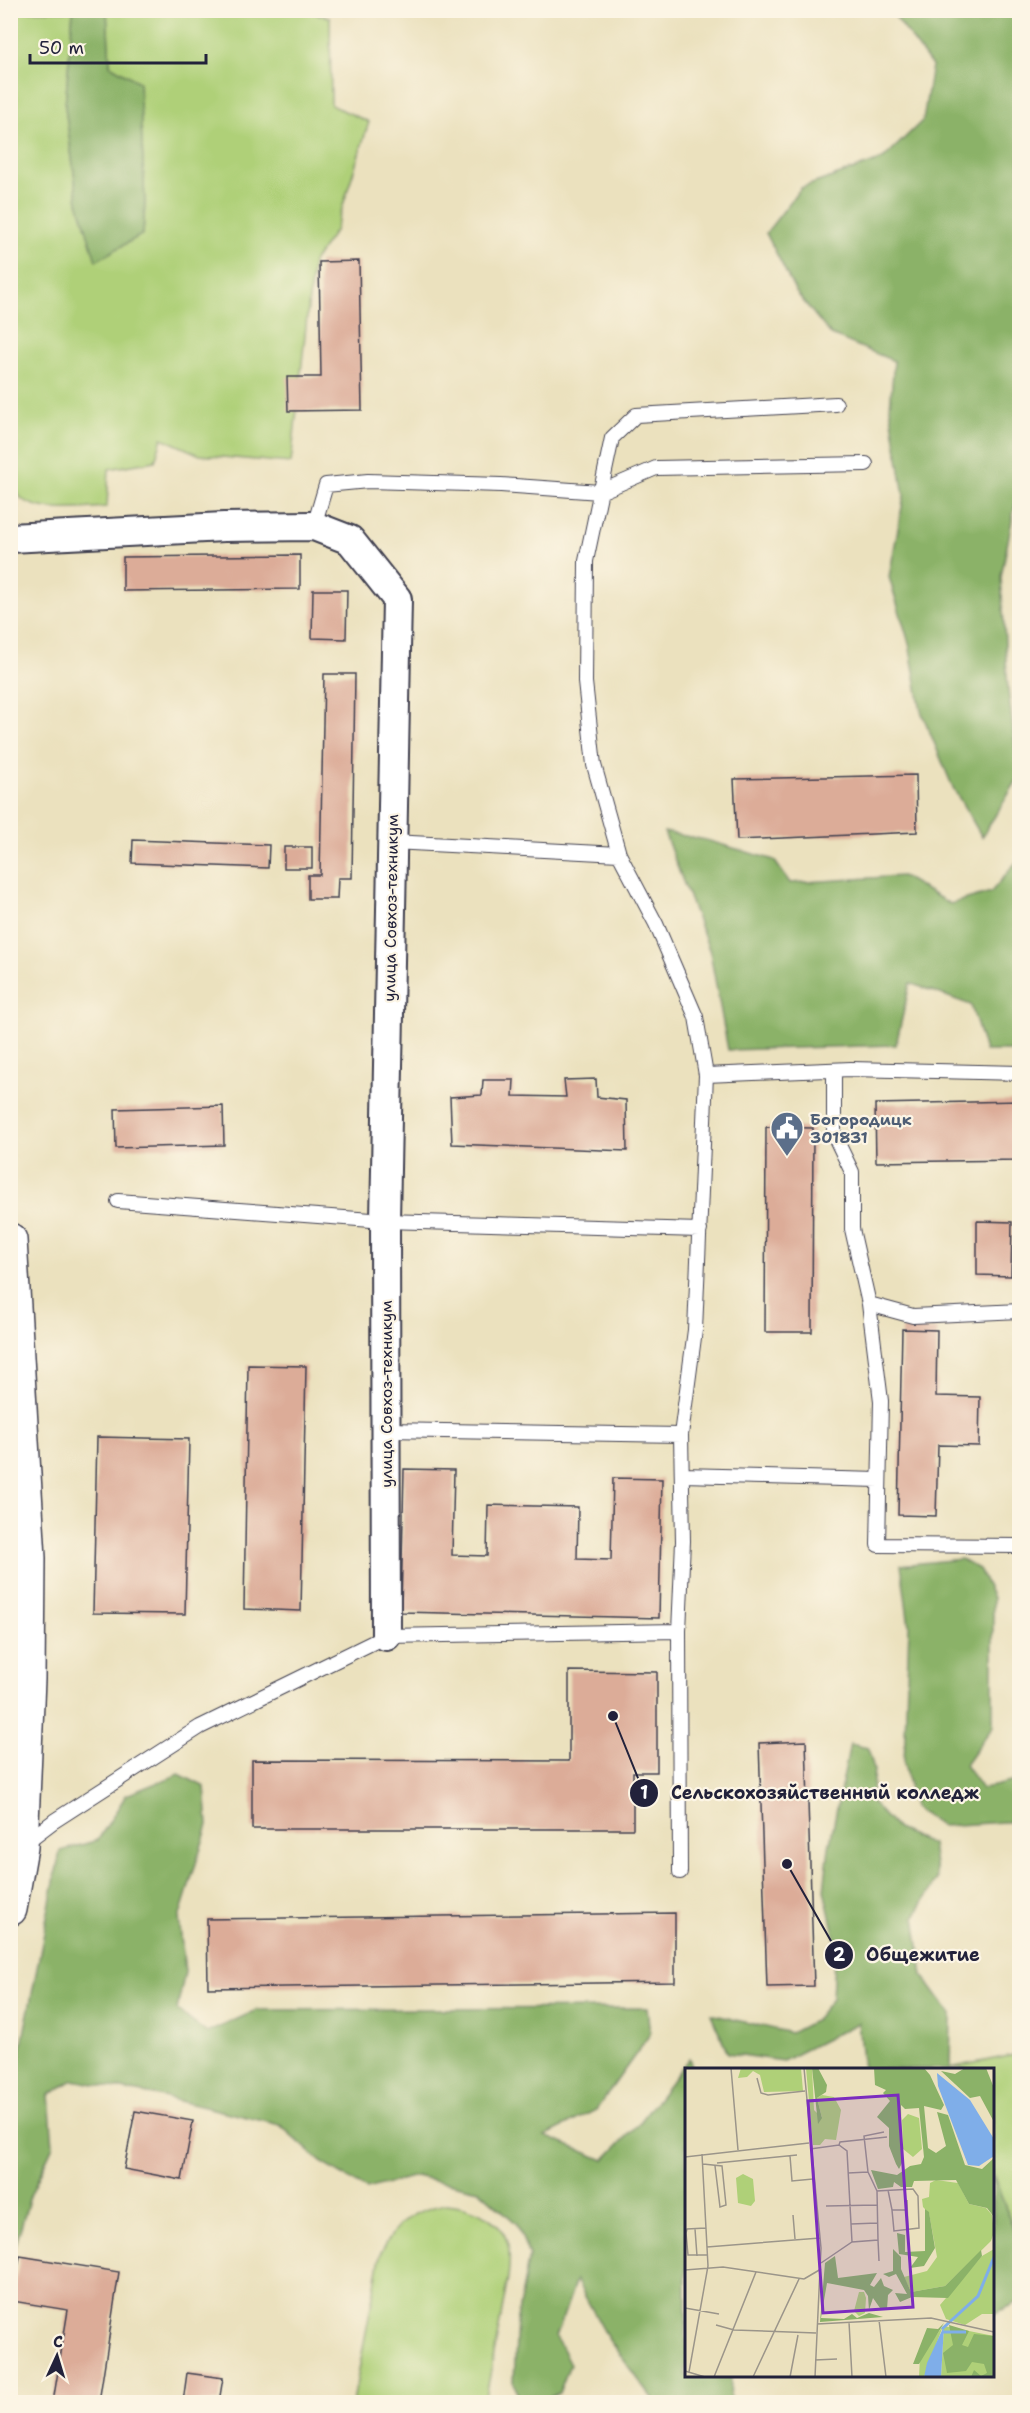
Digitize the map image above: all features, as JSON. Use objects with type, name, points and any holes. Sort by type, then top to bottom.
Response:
[{"type":"main road","points":[[10,1240],[20,1558],[28,1679],[21,1847],[10,1909]]},
{"type":"street","name":"улица Совхоз-техникум","points":[[10,538],[224,527],[314,526],[350,540],[397,599],[385,1221],[386,1636]]},
{"type":"lane","points":[[680,1872],[679,1631],[683,1541],[681,1435],[695,1330],[706,1075],[696,1017],[656,924],[619,854],[594,765],[585,682],[586,561],[612,438],[636,415],[836,404]]},
{"type":"lane","points":[[314,526],[326,485],[368,481],[501,485],[600,492],[656,468],[866,464]]},
{"type":"lane","points":[[392,842],[619,854]]},
{"type":"lane","points":[[706,1075],[834,1070],[1020,1073]]},
{"type":"lane","points":[[834,1070],[834,1135],[852,1172],[852,1229],[869,1304],[880,1401],[878,1545],[1020,1546]]},
{"type":"lane","points":[[118,1201],[385,1221],[700,1230]]},
{"type":"lane","points":[[869,1304],[913,1316],[1020,1311]]},
{"type":"lane","points":[[386,1430],[681,1435]]},
{"type":"lane","points":[[682,1475],[879,1480]]},
{"type":"lane","points":[[21,1847],[54,1821],[200,1727],[386,1636],[679,1631]]},
{"type":"green space","points":[[314,10],[316,14],[330,17],[331,105],[369,122],[335,231],[313,262],[291,463],[200,455],[162,438],[155,461],[109,469],[107,507],[62,509],[29,503],[21,498],[11,476],[11,11],[73,11],[65,107],[78,202],[143,234],[145,202],[139,83],[110,65],[107,11]]},
{"type":"green space","points":[[73,11],[107,11],[110,65],[139,82],[145,202],[143,234],[96,261],[78,202],[65,107]]},
{"type":"green space","points":[[891,11],[1019,11],[1020,253],[1015,263],[1020,282],[1019,484],[1001,577],[1008,690],[1019,777],[982,837],[953,788],[921,711],[909,643],[889,577],[904,496],[890,408],[894,361],[831,335],[796,292],[766,233],[801,188],[883,159],[923,120],[932,66]]},
{"type":"green space","points":[[664,832],[706,840],[774,860],[790,883],[902,876],[950,904],[991,892],[1019,859],[1019,1051],[985,1051],[971,1005],[910,983],[896,1045],[728,1050],[710,952]]},
{"type":"green space","points":[[961,1559],[979,1569],[993,1598],[993,1726],[965,1765],[982,1789],[1019,1780],[1019,1821],[942,1826],[914,1807],[904,1764],[909,1626],[901,1565]]},
{"type":"green space","points":[[850,1744],[868,1748],[874,1769],[871,1801],[897,1829],[932,1844],[937,1879],[915,1916],[923,1976],[951,2014],[950,2068],[863,2068],[858,2023],[783,2061],[728,2053],[711,2014],[791,2033],[814,2021],[832,1999],[835,1938],[824,1890],[829,1847]]},
{"type":"green space","points":[[179,1774],[205,1787],[208,1825],[179,1918],[185,1972],[177,2010],[207,2033],[257,2010],[647,2008],[650,2034],[596,2110],[545,2136],[604,2160],[638,2125],[689,2058],[693,2068],[685,2068],[685,2377],[731,2377],[730,2402],[655,2402],[609,2340],[576,2280],[556,2337],[570,2364],[559,2393],[540,2402],[519,2402],[514,2382],[517,2318],[529,2256],[517,2224],[479,2190],[416,2176],[366,2189],[321,2162],[280,2125],[154,2095],[73,2080],[49,2095],[53,2146],[30,2196],[11,2261],[10,2157],[15,2123],[14,2085],[60,1851],[98,1840],[126,1795]]},
{"type":"green space","points":[[1019,2054],[1019,2243],[994,2178],[994,2068],[950,2068]]},
{"type":"green space","points":[[994,2178],[1019,2243],[1019,2302],[994,2314]]},
{"type":"green space","points":[[446,2204],[467,2208],[487,2217],[502,2231],[507,2241],[508,2276],[485,2402],[353,2402],[381,2252],[393,2232],[407,2219],[424,2210]]},
{"type":"building","points":[[359,261],[362,410],[288,411],[287,377],[321,377],[319,262]]},
{"type":"building","points":[[300,555],[300,589],[123,591],[123,557]]},
{"type":"building","points":[[313,590],[347,590],[346,639],[312,638]]},
{"type":"building","points":[[324,674],[355,674],[352,878],[338,878],[337,899],[308,899],[308,875],[320,875]]},
{"type":"building","points":[[916,775],[917,832],[737,840],[734,779]]},
{"type":"building","points":[[133,840],[269,845],[268,868],[132,863]]},
{"type":"building","points":[[284,847],[312,847],[312,868],[284,868]]},
{"type":"building","points":[[596,1079],[597,1097],[626,1100],[627,1151],[452,1144],[450,1097],[482,1095],[483,1080],[514,1080],[513,1096],[566,1097],[564,1080]]},
{"type":"building","points":[[1020,1101],[1020,1160],[876,1162],[875,1104]]},
{"type":"building","points":[[223,1106],[224,1145],[116,1148],[115,1109]]},
{"type":"building","points":[[766,1127],[813,1128],[812,1332],[765,1332]]},
{"type":"building","points":[[977,1221],[1012,1222],[1011,1276],[977,1275]]},
{"type":"building","points":[[902,1329],[937,1330],[936,1396],[980,1397],[979,1446],[938,1445],[936,1516],[898,1515]]},
{"type":"building","points":[[248,1365],[306,1366],[301,1611],[244,1609]]},
{"type":"building","points":[[97,1437],[189,1439],[185,1614],[93,1613]]},
{"type":"building","points":[[404,1469],[454,1470],[452,1555],[487,1556],[488,1505],[578,1507],[577,1559],[611,1560],[613,1478],[662,1479],[659,1618],[401,1612]]},
{"type":"building","points":[[569,1671],[657,1672],[657,1772],[633,1772],[633,1829],[252,1829],[252,1760],[569,1761]]},
{"type":"building","points":[[806,1741],[814,1986],[767,1987],[759,1743]]},
{"type":"building","points":[[675,1913],[675,1982],[208,1988],[207,1919]]},
{"type":"building","points":[[135,2111],[193,2121],[182,2180],[124,2169]]},
{"type":"building","points":[[20,2256],[119,2272],[99,2402],[53,2402],[68,2310],[12,2301]]},
{"type":"building","points":[[187,2373],[223,2378],[219,2402],[183,2402]]},
{"type":"place","name":"Богородицк 301831","points":[[787,1157]]},
{"type":"place","name":"Сельскохозяйственный колледж","points":[[613,1716]]},
{"type":"place","name":"Общежитие","points":[[787,1864]]}]
